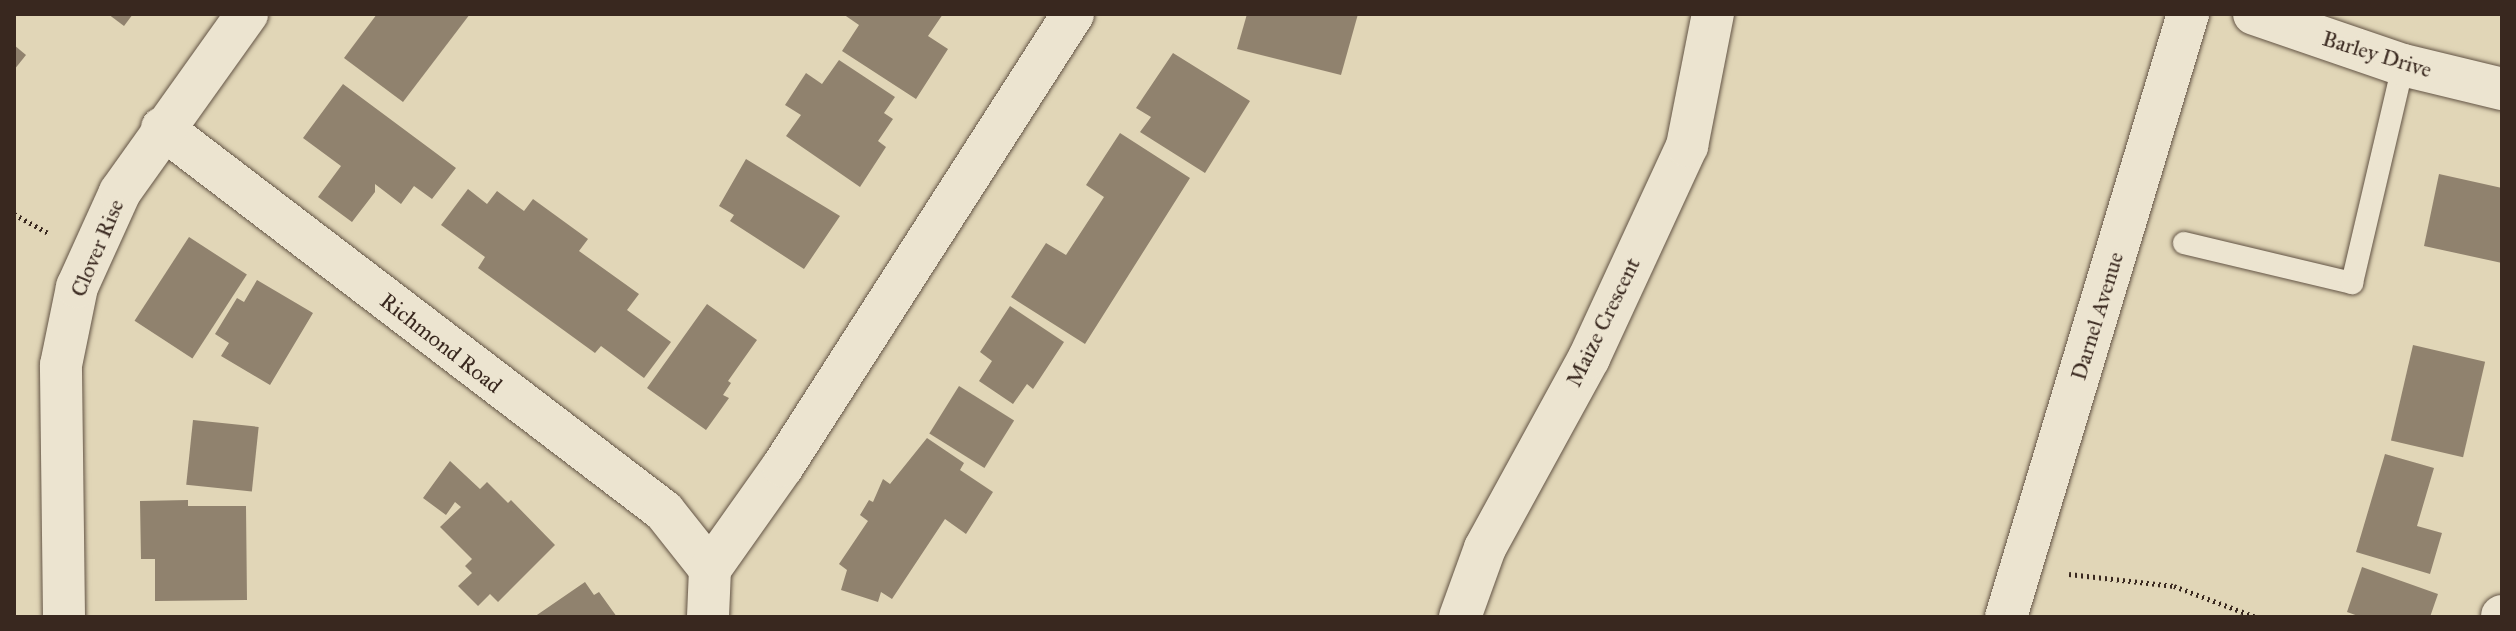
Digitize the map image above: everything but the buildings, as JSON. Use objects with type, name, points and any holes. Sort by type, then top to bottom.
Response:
[{"type":"street","name":"Clover Rise","points":[[64,617],[61,365],[77,287],[120,192],[162,128],[247,14]]},
{"type":"street","points":[[708,617],[710,569],[783,466],[1073,14]]},
{"type":"street","name":"Maize Crescent","points":[[1460,617],[1485,548],[1589,358],[1687,146],[1713,14]]},
{"type":"street","name":"Darnel Avenue","points":[[2006,617],[2188,14]]},
{"type":"street","name":"Barley Drive","points":[[2254,14],[2403,65],[2502,89]]},
{"type":"street","name":"Richmond Road","points":[[162,128],[664,511],[710,569]]},
{"type":"lane","points":[[2184,243],[2352,283],[2403,65]]},
{"type":"path","points":[[2026,550],[2069,574],[2174,586],[2256,617]]}]
